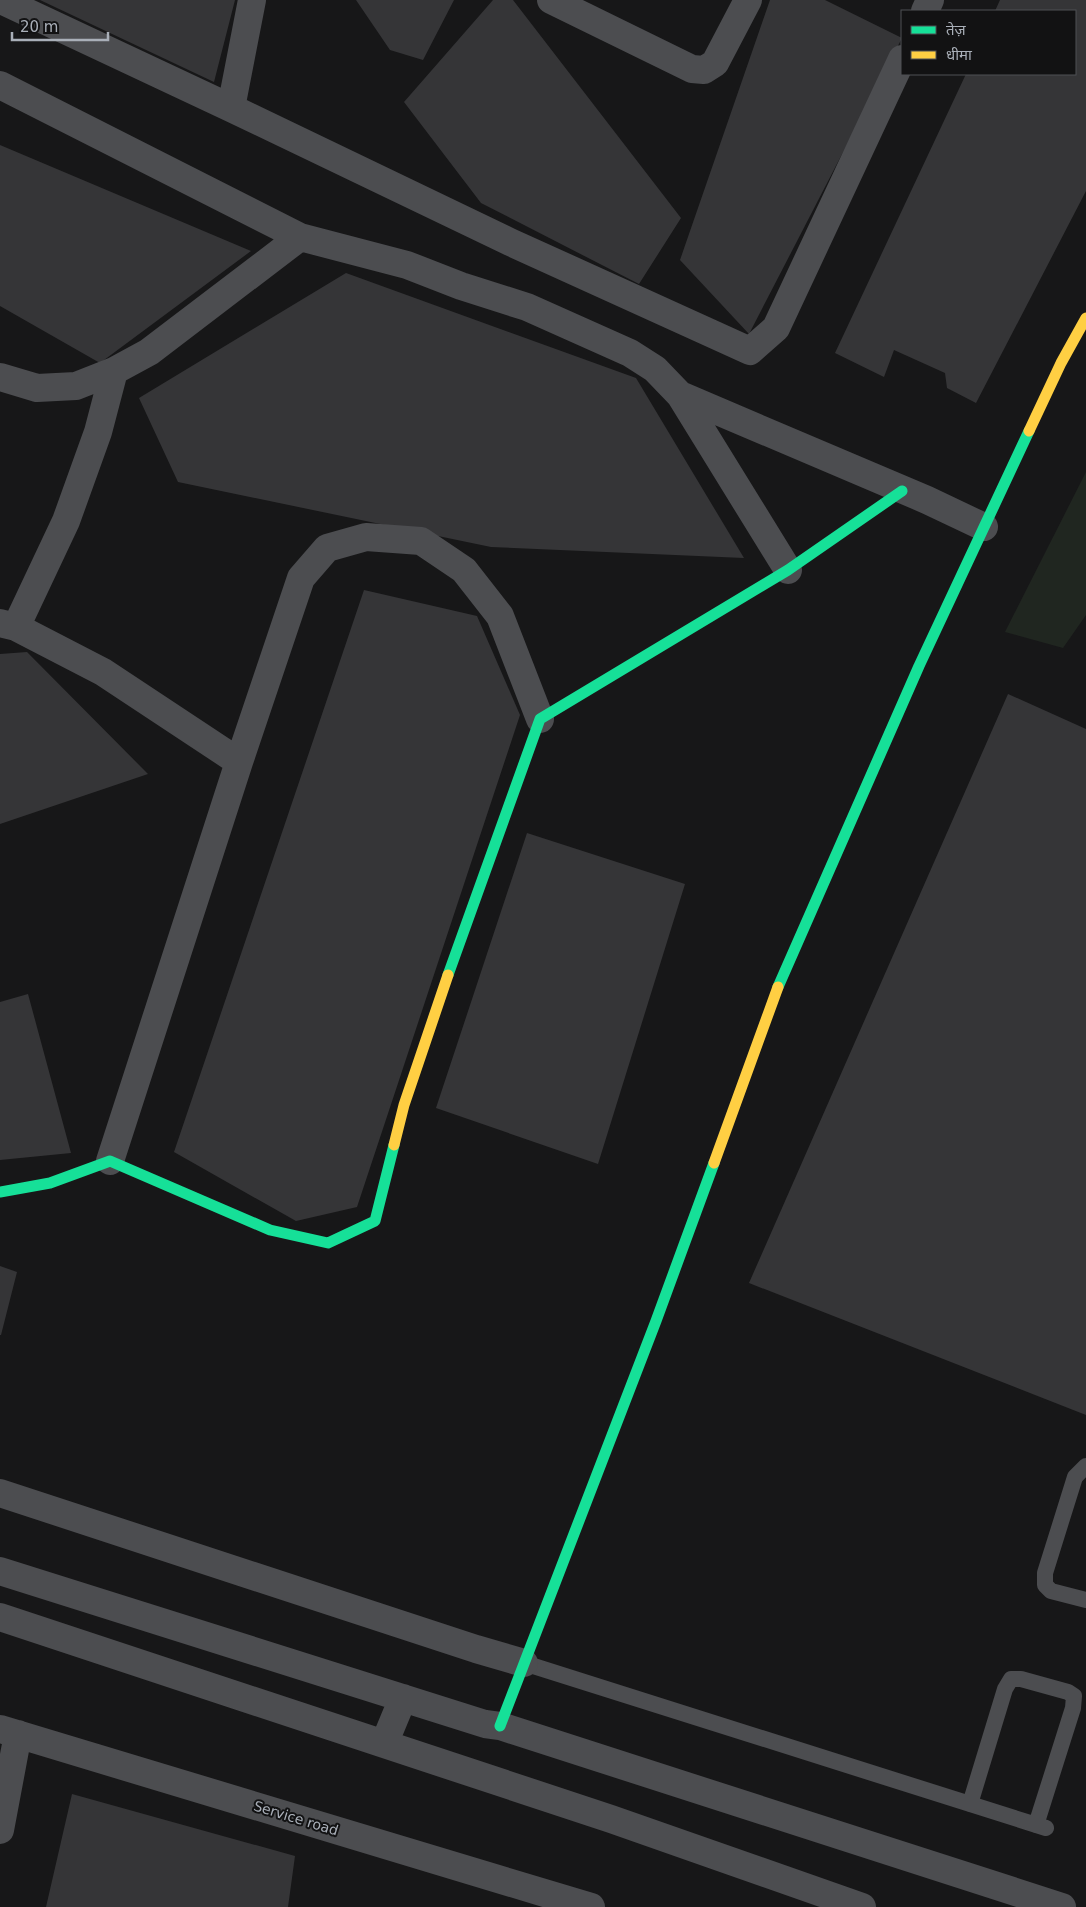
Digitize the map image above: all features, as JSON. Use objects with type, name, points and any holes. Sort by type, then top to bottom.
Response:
[{"type":"street","points":[[1,0],[510,242],[750,351],[776,328],[901,61]]},
{"type":"street","points":[[231,108],[252,0]]},
{"type":"street","points":[[551,0],[692,70],[704,70],[715,63],[748,0]]},
{"type":"street","points":[[0,85],[300,237],[407,265],[461,286],[527,308],[630,353],[655,369],[680,395],[788,570]]},
{"type":"street","points":[[0,377],[36,388],[76,386],[114,371],[149,352],[300,237]]},
{"type":"street","points":[[500,1726],[656,1321],[776,991],[919,666],[1061,363],[1086,318]]},
{"type":"street","points":[[114,371],[98,432],[66,521],[8,625],[103,672],[239,762]]},
{"type":"street","points":[[680,395],[984,527]]},
{"type":"street","points":[[0,1192],[50,1183],[110,1161],[270,1230],[309,1239],[328,1243],[376,1221],[404,1105],[466,923],[540,719],[788,570],[902,491]]},
{"type":"street","points":[[110,1161],[239,762],[301,578],[327,548],[366,537],[421,541],[464,570],[500,616],[540,719]]},
{"type":"street","points":[[0,1493],[476,1650],[524,1663]]},
{"type":"street","points":[[0,1571],[485,1724],[500,1726],[1062,1907]]},
{"type":"street","points":[[0,1617],[611,1819],[862,1907]]},
{"type":"street","points":[[384,1744],[403,1698]]},
{"type":"street","points":[[0,1829],[9,1732]]},
{"type":"street","name":"Service road","points":[[9,1732],[591,1907]]},
{"type":"lane","points":[[1086,1466],[1075,1477],[1045,1573],[1045,1585],[1050,1591],[1086,1600]]},
{"type":"lane","points":[[524,1663],[970,1804],[1041,1826],[1080,1710],[1074,1696],[1068,1692],[1021,1679],[1011,1679],[1005,1689],[970,1804]]},
{"type":"shaded area","points":[[1086,472],[1086,615],[1063,648],[1005,632]]},
{"type":"building","points":[[40,0],[235,0],[214,82]]},
{"type":"building","points":[[356,0],[454,0],[423,60],[390,50]]},
{"type":"building","points":[[493,0],[513,0],[681,218],[639,284],[481,203],[404,102]]},
{"type":"building","points":[[770,0],[825,0],[901,38],[749,334],[680,260]]},
{"type":"building","points":[[1000,0],[1086,0],[1086,191],[976,403],[947,388],[945,373],[894,350],[884,377],[835,353],[966,75],[1076,75],[1076,10],[995,10]]},
{"type":"building","points":[[0,145],[251,251],[100,363],[0,306]]},
{"type":"building","points":[[346,273],[636,378],[744,558],[491,547],[178,482],[139,398]]},
{"type":"building","points":[[364,590],[477,616],[520,715],[357,1207],[296,1221],[174,1152]]},
{"type":"building","points":[[27,652],[148,774],[0,824],[0,654]]},
{"type":"building","points":[[1008,694],[1086,729],[1086,1415],[749,1283]]},
{"type":"building","points":[[527,833],[685,884],[598,1164],[436,1108]]},
{"type":"building","points":[[28,994],[71,1153],[0,1160],[0,1002]]},
{"type":"building","points":[[0,1266],[17,1272],[1,1335],[0,1335]]},
{"type":"building","points":[[72,1794],[295,1856],[288,1907],[46,1907]]},
{"type":"traffic: fast","points":[[778,987],[919,666],[1029,431]]},
{"type":"traffic: fast","points":[[448,975],[540,719],[788,570],[902,491]]},
{"type":"traffic: fast","points":[[0,1192],[50,1183],[110,1161],[270,1230],[328,1243],[375,1221],[394,1145]]},
{"type":"traffic: fast","points":[[500,1726],[656,1321],[714,1163]]},
{"type":"traffic: slow","points":[[1029,431],[1061,363],[1086,318]]},
{"type":"traffic: slow","points":[[394,1145],[404,1105],[448,975]]},
{"type":"traffic: slow","points":[[714,1163],[778,987]]}]
